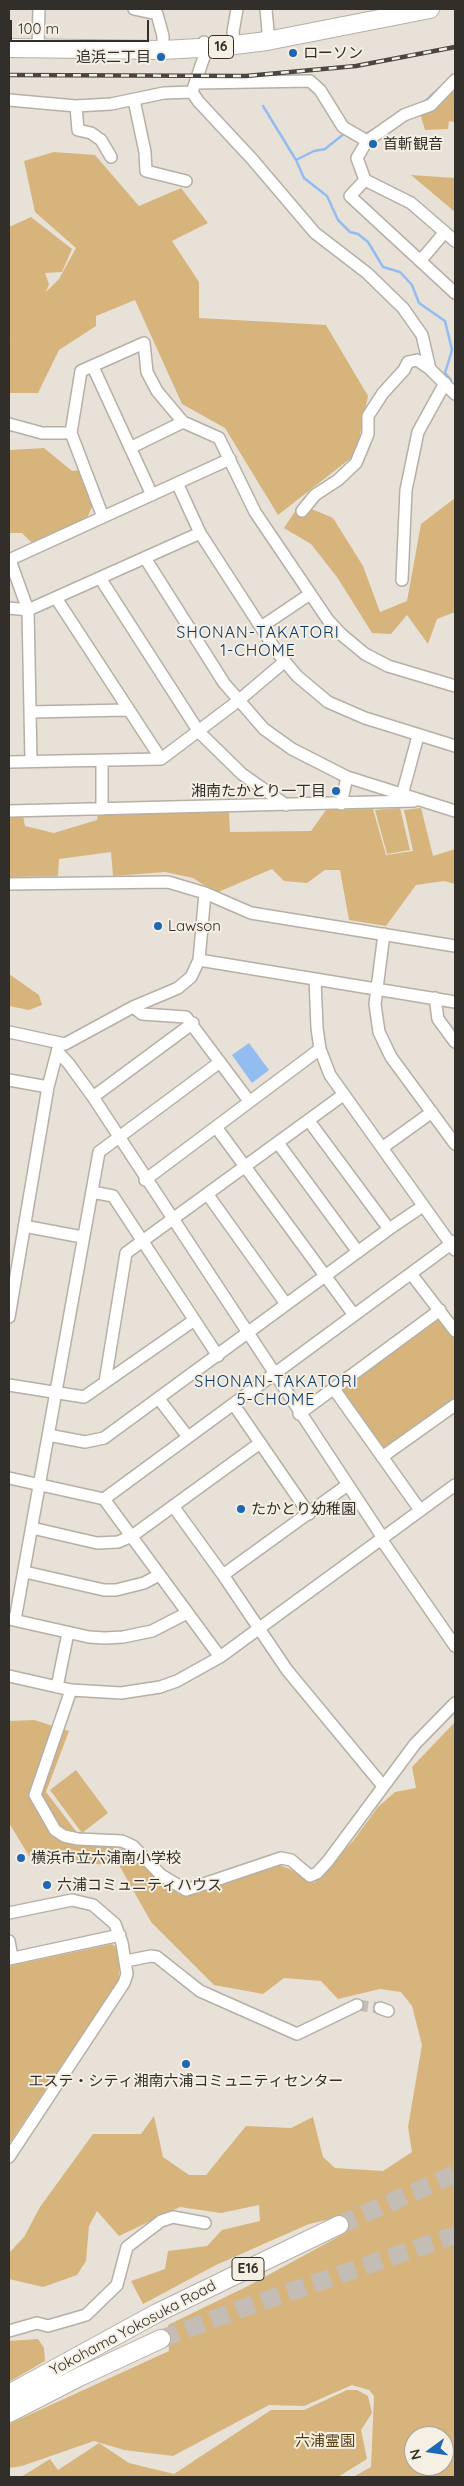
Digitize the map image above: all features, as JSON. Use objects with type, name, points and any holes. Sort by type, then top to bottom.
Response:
[{"type":"highway","name":"16","points":[[268,36],[381,9]]},
{"type":"highway","name":"16","points":[[9,48],[38,44],[163,46],[205,44],[268,36],[430,9]]},
{"type":"highway","name":"16","points":[[9,39],[38,44]]},
{"type":"highway","name":"Yokohama Yokosuka Road","points":[[9,2394],[157,2312],[339,2224]]},
{"type":"highway","name":"Yokohama Yokosuka Road","points":[[9,2413],[79,2377],[161,2339]]},
{"type":"street","points":[[38,44],[39,9]]},
{"type":"street","points":[[134,9],[158,14],[163,46]]},
{"type":"street","points":[[233,41],[237,9]]},
{"type":"street","points":[[266,9],[268,36]]},
{"type":"street","points":[[195,88],[205,44]]},
{"type":"street","points":[[455,80],[431,105],[404,114],[367,141],[358,158],[365,180],[411,203],[455,241]]},
{"type":"street","points":[[9,100],[76,106],[134,100],[195,88],[310,81],[320,90],[343,127],[367,141]]},
{"type":"street","points":[[195,88],[315,233],[366,273],[403,308],[422,335],[430,369]]},
{"type":"street","points":[[134,100],[145,152],[146,171],[186,181]]},
{"type":"street","points":[[76,106],[78,130],[91,133],[101,140],[111,158]]},
{"type":"street","points":[[365,180],[350,196],[455,293]]},
{"type":"street","points":[[421,260],[445,232]]},
{"type":"street","points":[[102,517],[71,433],[81,372],[144,343],[147,372],[157,391],[183,422],[219,438],[255,512],[328,620],[342,636],[365,654],[388,666],[455,686]]},
{"type":"street","points":[[302,511],[315,494],[338,480],[356,463],[368,434],[368,416],[383,393],[404,370],[408,362],[417,360],[452,388],[418,432],[406,490],[402,580]]},
{"type":"street","points":[[93,367],[152,495]]},
{"type":"street","points":[[130,448],[183,422]]},
{"type":"street","points":[[9,424],[42,433],[71,433]]},
{"type":"street","points":[[31,761],[28,610],[10,560],[102,517],[178,485],[230,459]]},
{"type":"street","points":[[178,485],[200,532],[284,662],[297,676],[328,702],[365,718],[455,746]]},
{"type":"street","points":[[9,608],[28,610],[200,532]]},
{"type":"street","points":[[145,558],[238,701],[264,729],[292,749],[347,777],[455,810]]},
{"type":"street","points":[[100,578],[199,732],[242,774],[286,805]]},
{"type":"street","points":[[261,627],[310,594]]},
{"type":"street","points":[[56,598],[160,759]]},
{"type":"street","points":[[9,762],[160,759],[199,732],[284,662]]},
{"type":"street","points":[[30,712],[127,710]]},
{"type":"street","points":[[402,794],[418,736]]},
{"type":"street","points":[[102,760],[102,809]]},
{"type":"street","points":[[341,804],[347,777]]},
{"type":"street","points":[[9,811],[422,801]]},
{"type":"street","points":[[9,884],[168,882],[205,893],[251,913],[455,946]]},
{"type":"street","points":[[9,1032],[58,1046],[134,1006],[178,988],[191,977],[199,960],[205,893]]},
{"type":"street","points":[[384,934],[376,988],[376,1016],[385,1044],[391,1057],[455,1144]]},
{"type":"street","points":[[199,960],[455,1002]]},
{"type":"street","points":[[104,1499],[354,1315],[454,1245],[423,1206],[330,1075],[320,1049],[314,1004],[315,979]]},
{"type":"street","points":[[434,998],[438,1019],[455,1042]]},
{"type":"street","points":[[134,1006],[142,1014],[186,1017],[250,1101]]},
{"type":"street","points":[[93,1097],[192,1023]]},
{"type":"street","points":[[9,1317],[10,1301],[48,1087],[58,1046]]},
{"type":"street","points":[[58,1046],[346,1486],[455,1646]]},
{"type":"street","points":[[146,1180],[320,1049]]},
{"type":"street","points":[[187,1613],[152,1631],[122,1637],[89,1637],[12,1620],[25,1572],[82,1237],[99,1152],[220,1062]]},
{"type":"street","points":[[9,1080],[48,1087]]},
{"type":"street","points":[[105,1382],[126,1253],[343,1095]]},
{"type":"street","points":[[382,1148],[432,1112]]},
{"type":"street","points":[[309,1121],[389,1229]]},
{"type":"street","points":[[216,1127],[354,1315]]},
{"type":"street","points":[[278,1143],[358,1252]]},
{"type":"street","points":[[92,1192],[113,1196],[193,1321],[218,1356]]},
{"type":"street","points":[[208,1195],[286,1304]]},
{"type":"street","points":[[48,1435],[86,1442],[104,1438],[423,1206]]},
{"type":"street","points":[[24,1226],[82,1237]]},
{"type":"street","points":[[412,1275],[455,1331]]},
{"type":"street","points":[[299,1414],[440,1310]]},
{"type":"street","points":[[9,1385],[56,1394],[84,1396],[193,1321]]},
{"type":"street","points":[[334,1389],[420,1510]]},
{"type":"street","points":[[159,1399],[188,1437]]},
{"type":"street","points":[[234,1405],[309,1514]]},
{"type":"street","points":[[382,1457],[455,1405]]},
{"type":"street","points":[[32,1528],[98,1543],[118,1542],[132,1536],[260,1443]]},
{"type":"street","points":[[9,1478],[40,1483],[104,1499],[220,1658]]},
{"type":"street","points":[[9,1676],[71,1690],[121,1694],[160,1687],[192,1674],[220,1658],[455,1485]]},
{"type":"street","points":[[223,1575],[346,1486]]},
{"type":"street","points":[[173,1506],[288,1670],[383,1786]]},
{"type":"street","points":[[25,1572],[104,1590],[116,1590],[144,1583],[159,1575]]},
{"type":"street","points":[[57,1687],[68,1633]]},
{"type":"street","points":[[71,1690],[35,1795],[55,1830],[64,1836],[78,1839],[122,1841],[133,1846],[161,1874],[186,1890],[282,1858],[291,1860],[310,1876],[328,1861],[415,1744],[455,1703]]},
{"type":"street","points":[[9,1913],[72,1900],[92,1905],[115,1924],[120,1935],[127,1974],[124,1983],[9,2157]]},
{"type":"street","points":[[9,1941],[10,1958],[120,1935]]},
{"type":"street","points":[[126,1960],[151,1956],[157,1957],[200,1991],[297,2034],[357,2005]]},
{"type":"street","points":[[9,2331],[37,2323],[48,2326],[86,2315],[117,2284],[127,2247],[161,2221],[173,2217],[205,2223]]},
{"type":"green space","points":[[455,85],[455,122],[449,121],[448,129],[425,130],[420,113],[434,110]]},
{"type":"green space","points":[[54,152],[95,155],[139,206],[181,188],[208,223],[172,241],[199,282],[199,318],[326,325],[368,396],[356,454],[278,515],[225,428],[182,404],[135,300],[96,316],[96,326],[59,350],[38,393],[9,393],[9,341],[11,337],[9,339],[9,227],[31,217],[72,249],[62,272],[45,273],[49,284],[46,292],[59,279],[76,248],[35,212],[24,161]]},
{"type":"green space","points":[[411,175],[455,178],[455,212]]},
{"type":"green space","points":[[9,447],[10,450],[44,448],[72,471],[79,470],[92,507],[87,518],[32,543],[22,533],[9,533]]},
{"type":"green space","points":[[455,498],[455,612],[437,619],[428,644],[407,615],[391,634],[372,633],[337,577],[311,544],[284,528],[300,504],[333,518],[363,566],[380,612],[407,601],[421,524]]},
{"type":"green space","points":[[400,808],[410,850],[387,854],[375,810]]},
{"type":"green space","points":[[421,808],[433,856],[455,849],[455,884],[444,881],[416,885],[386,926],[349,920],[340,870],[325,870],[307,883],[284,881],[272,869],[216,893],[193,878],[165,872],[113,876],[111,852],[59,859],[58,876],[9,877],[9,816],[23,816],[25,826],[54,833],[97,820],[98,814],[229,812],[230,832],[311,831],[326,810],[373,809],[386,855],[413,851],[404,810]]},
{"type":"green space","points":[[9,974],[39,995],[42,1005],[29,1010],[9,1006]]},
{"type":"green space","points":[[439,1317],[455,1339],[455,1398],[384,1450],[338,1389]]},
{"type":"green space","points":[[34,1720],[69,1731],[46,1792],[87,1843],[125,1849],[180,1895],[279,1865],[295,1871],[314,1883],[353,1841],[378,1807],[395,1792],[416,1788],[412,1767],[455,1722],[455,2477],[353,2477],[371,2467],[374,2396],[369,2390],[352,2385],[304,2406],[269,2405],[173,2456],[124,2450],[94,2441],[22,2466],[9,2468],[9,2424],[169,2351],[168,2325],[248,2286],[347,2232],[339,2217],[309,2224],[216,2265],[143,2304],[131,2281],[165,2269],[168,2251],[207,2246],[222,2230],[260,2221],[259,2205],[221,2213],[180,2207],[119,2236],[97,2211],[89,2226],[86,2261],[77,2275],[43,2287],[9,2279],[9,2253],[24,2237],[40,2207],[93,2134],[141,2134],[154,2116],[163,2157],[189,2175],[206,2175],[246,2126],[291,2128],[313,2117],[323,2157],[335,2168],[383,2171],[412,2152],[408,2127],[422,2045],[412,2006],[401,1992],[380,1989],[338,1999],[321,1981],[284,1978],[263,1994],[214,1985],[151,1922],[119,1865],[52,1862],[29,1856],[9,1823],[9,1721]]},
{"type":"green space","points":[[76,1770],[108,1813],[82,1833],[50,1790]]},
{"type":"green space","points":[[112,1944],[117,1948],[120,1967],[118,1981],[9,2144],[9,1966]]},
{"type":"green space","points":[[38,2339],[44,2348],[45,2361],[9,2382],[9,2341]]},
{"type":"green space","name":"六浦霊園","points":[[347,2390],[357,2390],[368,2396],[372,2413],[361,2430],[367,2459],[338,2477],[21,2477],[50,2459],[58,2470],[99,2443],[129,2463],[174,2474],[271,2410],[304,2410]]},
{"type":"water","points":[[249,1043],[269,1070],[252,1083],[232,1055]]},
{"type":"waterway","points":[[423,103],[443,85]]},
{"type":"waterway","points":[[263,106],[296,160],[304,178],[327,196],[338,220],[350,232],[358,234],[368,242],[383,267],[400,272],[412,285],[419,303],[445,321],[452,350],[445,373],[451,380]]},
{"type":"waterway","points":[[364,135],[376,128]]},
{"type":"waterway","points":[[296,160],[314,151],[325,149],[345,133]]},
{"type":"tunnel","points":[[357,2005],[380,2008]]},
{"type":"tunnel","points":[[339,2225],[455,2174]]},
{"type":"tunnel","points":[[161,2339],[243,2308],[455,2235]]},
{"type":"railway","points":[[9,75],[246,76],[356,66],[455,47]]},
{"type":"place","name":"ローソン","points":[[293,53]]},
{"type":"place","name":"追浜二丁目","points":[[161,57]]},
{"type":"place","name":"首斬観音","points":[[373,144]]},
{"type":"place","name":"湘南たかとり一丁目","points":[[336,791]]},
{"type":"place","name":"Lawson","points":[[158,926]]},
{"type":"place","name":"たかとり幼稚園","points":[[241,1509]]},
{"type":"place","name":"横浜市立六浦南小学校","points":[[21,1858]]},
{"type":"place","name":"六浦コミュニティハウス","points":[[47,1885]]},
{"type":"place","name":"エステ・シティ湘南六浦コミュニティセンター","points":[[186,2064]]},
{"type":"district","name":"SHONAN-TAKATORI 1-CHOME","points":[[258,642]]},
{"type":"district","name":"SHONAN-TAKATORI 5-CHOME","points":[[276,1391]]}]
